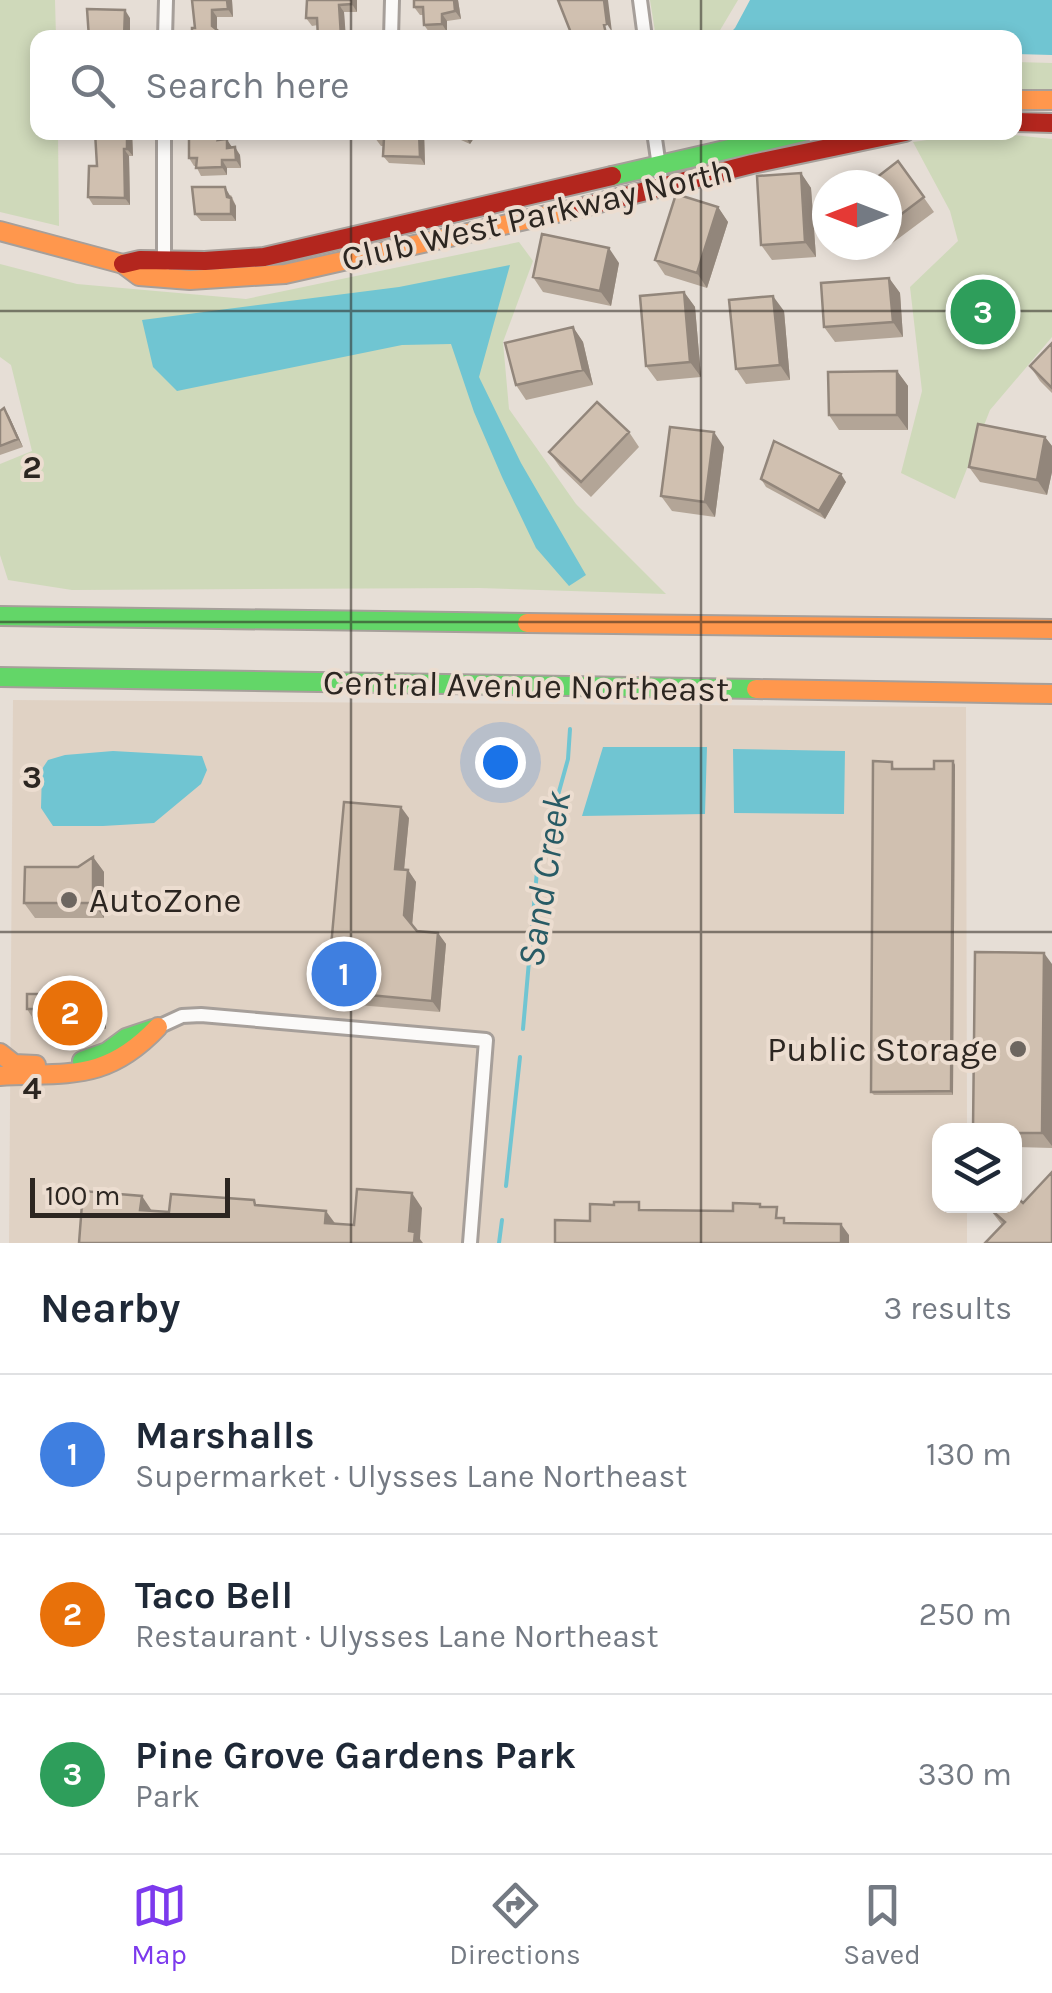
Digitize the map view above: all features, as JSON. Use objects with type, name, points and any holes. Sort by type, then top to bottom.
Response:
[{"type":"main road","points":[[1022,100],[1052,100]]},
{"type":"main road","points":[[1022,122],[1052,123]]},
{"type":"main road","points":[[0,231],[123,264],[140,260],[165,268],[264,257],[769,140]]},
{"type":"main road","name":"Club West Parkway North","points":[[165,268],[190,280],[284,274],[867,140]]},
{"type":"main road","name":"Central Avenue Northeast","points":[[0,616],[1052,629]]},
{"type":"main road","name":"Central Avenue Northeast","points":[[0,677],[1052,694]]},
{"type":"main road","points":[[0,1053],[14,1064],[68,1064],[107,1052],[126,1038],[158,1027]]},
{"type":"main road","points":[[0,1076],[92,1071],[136,1050],[158,1027]]},
{"type":"street","points":[[165,30],[166,0]]},
{"type":"street","points":[[392,0],[392,30]]},
{"type":"street","points":[[640,0],[644,30]]},
{"type":"street","points":[[164,140],[165,268]]},
{"type":"street","points":[[655,140],[662,187]]},
{"type":"street","points":[[158,1027],[182,1016],[201,1016],[486,1040],[470,1243]]},
{"type":"shaded area","points":[[13,700],[966,707],[967,1123],[932,1123],[932,1213],[967,1213],[967,1243],[9,1243]]},
{"type":"green space","points":[[0,0],[55,0],[56,30],[30,30],[30,140],[58,140],[59,226],[0,212]]},
{"type":"green space","points":[[650,0],[738,0],[720,30],[655,30]]},
{"type":"green space","points":[[1022,62],[1052,63],[1052,96],[1022,94]]},
{"type":"green space","points":[[1022,136],[1052,139],[1052,337],[990,410],[955,499],[901,473],[922,391],[910,287],[958,241],[950,211],[913,142],[1022,140]]},
{"type":"green space","points":[[519,242],[533,261],[503,342],[509,409],[576,504],[666,594],[479,588],[72,590],[8,580],[0,555],[0,464],[32,451],[11,365],[0,357],[0,264],[77,284],[246,299]]},
{"type":"water","points":[[750,0],[1052,0],[1052,55],[1022,54],[1022,30],[735,28]]},
{"type":"water","points":[[510,265],[479,377],[521,463],[586,575],[569,586],[536,548],[474,412],[451,344],[402,345],[177,391],[153,367],[142,320],[399,287]]},
{"type":"water","points":[[603,747],[707,747],[705,814],[582,816]]},
{"type":"water","points":[[733,749],[845,751],[844,814],[734,813]]},
{"type":"water","points":[[113,751],[202,756],[207,770],[201,784],[154,823],[53,826],[41,808],[42,769],[48,760]]},
{"type":"building","points":[[192,0],[227,0],[228,9],[212,10],[212,26],[217,30],[192,30]]},
{"type":"building","points":[[307,0],[352,0],[352,4],[339,5],[341,30],[318,30],[317,18],[306,18]]},
{"type":"building","points":[[414,0],[454,0],[455,11],[442,14],[442,24],[424,25],[423,7],[414,7]]},
{"type":"building","points":[[558,0],[604,0],[605,30],[570,30]]},
{"type":"building","points":[[87,9],[125,10],[124,30],[88,30]]},
{"type":"building","points":[[95,140],[127,140],[125,198],[88,197],[89,166],[97,166]]},
{"type":"building","points":[[189,140],[227,140],[227,148],[235,147],[236,160],[222,160],[222,167],[196,168],[197,158],[189,158]]},
{"type":"building","points":[[384,140],[419,140],[420,157],[383,156]]},
{"type":"building","points":[[898,161],[924,197],[902,214],[902,170],[886,170]]},
{"type":"building","points":[[801,173],[805,242],[761,245],[757,176]]},
{"type":"building","points":[[192,187],[225,187],[227,197],[231,198],[231,214],[195,214]]},
{"type":"building","points":[[676,194],[718,207],[697,273],[655,260]]},
{"type":"building","points":[[542,234],[609,248],[600,291],[533,277]]},
{"type":"building","points":[[889,278],[893,322],[824,327],[821,283]]},
{"type":"building","points":[[684,292],[690,362],[646,366],[640,296]]},
{"type":"building","points":[[773,296],[780,365],[736,369],[729,300]]},
{"type":"building","points":[[573,327],[583,370],[516,385],[505,343]]},
{"type":"building","points":[[1052,343],[1052,388],[1030,366]]},
{"type":"building","points":[[897,371],[897,415],[829,415],[828,372]]},
{"type":"building","points":[[597,402],[629,432],[581,482],[549,452]]},
{"type":"building","points":[[4,408],[18,439],[0,446],[0,411]]},
{"type":"building","points":[[978,424],[1045,437],[1037,480],[969,467]]},
{"type":"building","points":[[670,427],[714,432],[705,502],[661,496]]},
{"type":"building","points":[[774,441],[841,474],[819,511],[761,479]]},
{"type":"building","points":[[873,761],[892,762],[892,769],[934,769],[934,761],[953,761],[951,1091],[871,1092]]},
{"type":"building","points":[[344,802],[401,807],[395,869],[408,870],[404,915],[417,931],[438,933],[432,1001],[327,991]]},
{"type":"building","points":[[93,857],[93,903],[24,903],[25,867],[78,867]]},
{"type":"building","name":"Public Storage","points":[[975,952],[1044,953],[1042,1133],[1022,1133],[1022,1123],[973,1123]]},
{"type":"building","points":[[27,994],[98,994],[98,1017],[36,1018],[36,1009],[27,1009]]},
{"type":"building","points":[[1052,1172],[1052,1243],[985,1243],[1005,1222],[995,1213],[1022,1213],[1023,1203]]},
{"type":"building","points":[[357,1189],[412,1193],[409,1231],[415,1232],[414,1243],[79,1243],[83,1191],[142,1196],[140,1210],[169,1212],[171,1194],[254,1200],[255,1205],[326,1211],[325,1223],[354,1225]]},
{"type":"building","points":[[639,1202],[639,1210],[733,1211],[733,1203],[777,1207],[776,1218],[784,1218],[784,1223],[841,1224],[841,1243],[555,1243],[555,1220],[590,1221],[590,1204]]},
{"type":"waterway","name":"Sand Creek","points":[[523,1029],[537,871],[568,759],[570,729]]},
{"type":"waterway","name":"Sand Creek","points":[[506,1186],[520,1057]]},
{"type":"waterway","name":"Sand Creek","points":[[499,1243],[502,1220]]},
{"type":"traffic: fast","points":[[612,176],[768,140]]},
{"type":"traffic: fast","points":[[0,616],[527,623]]},
{"type":"traffic: fast","points":[[0,677],[756,689]]},
{"type":"traffic: fast","points":[[82,1061],[153,1029]]},
{"type":"traffic: slow","points":[[1022,100],[1052,100]]},
{"type":"traffic: slow","points":[[0,231],[123,264],[139,276],[190,280],[285,274],[583,207]]},
{"type":"traffic: slow","points":[[527,623],[1052,629]]},
{"type":"traffic: slow","points":[[756,689],[1052,694]]},
{"type":"traffic: slow","points":[[0,1076],[67,1073],[103,1066],[139,1045],[158,1027]]},
{"type":"traffic: slow","points":[[0,1053],[14,1064],[36,1065]]},
{"type":"traffic: jam","points":[[1022,122],[1052,123]]},
{"type":"traffic: jam","points":[[583,207],[752,164],[867,140]]},
{"type":"traffic: jam","points":[[123,264],[140,260],[264,257],[612,176]]},
{"type":"place","name":"Pine Grove Gardens Park","points":[[983,312]]},
{"type":"place","name":"AutoZone","points":[[69,900]]},
{"type":"place","name":"Marshalls","points":[[344,974]]},
{"type":"place","name":"Taco Bell","points":[[70,1013]]},
{"type":"place","name":"Public Storage","points":[[1018,1049]]}]
